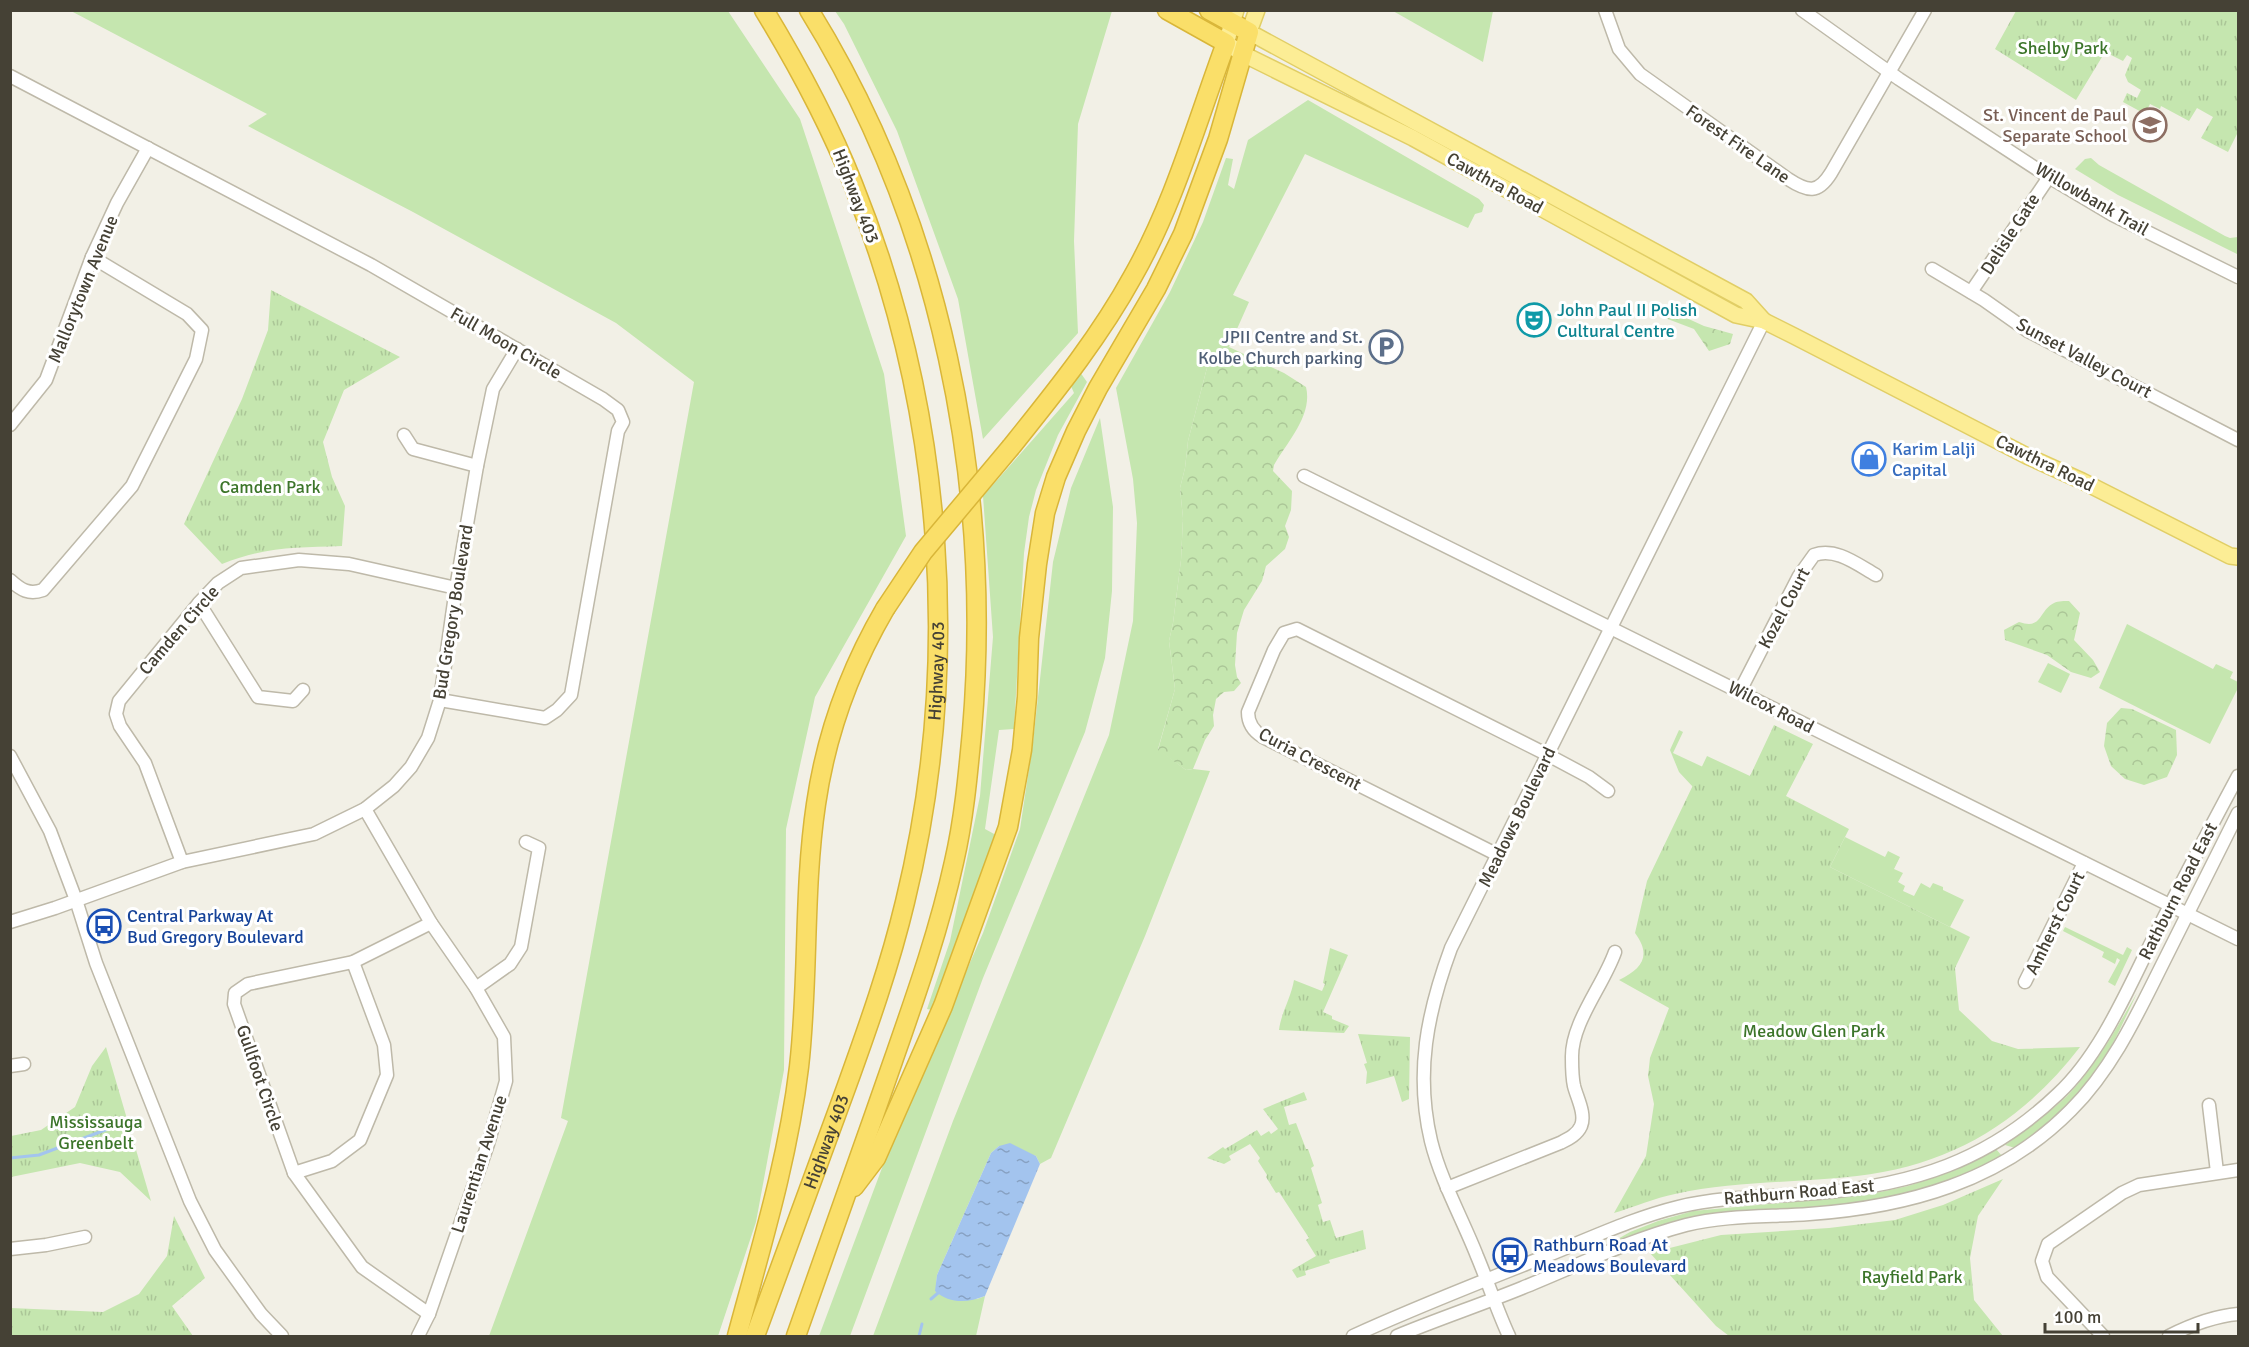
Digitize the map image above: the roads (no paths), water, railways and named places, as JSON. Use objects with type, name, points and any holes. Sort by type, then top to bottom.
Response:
[{"type":"highway","name":"Highway 403","points":[[755,1336],[869,1024],[904,904],[917,847],[931,757],[938,645],[938,581],[926,451],[913,381],[894,304],[867,220],[839,152],[811,92],[764,10]]},
{"type":"highway","name":"Highway 403","points":[[796,1336],[926,965],[955,859],[969,759],[977,651],[974,536],[964,444],[952,378],[933,301],[903,207],[887,167],[846,77],[809,10]]},
{"type":"highway","points":[[737,1336],[774,1202],[798,1070],[803,1028],[810,860],[819,787],[848,682],[864,646],[885,609],[923,552],[1011,447],[1086,351],[1134,275],[1154,236],[1176,183],[1226,43],[1167,10]]},
{"type":"highway","points":[[842,1203],[881,1148],[955,977],[1008,827],[1022,750],[1029,638],[1044,513],[1056,477],[1089,405],[1156,289],[1183,234],[1218,139],[1244,54],[1249,32],[1234,17],[1209,10]]},
{"type":"main road","points":[[1249,32],[1257,10]]},
{"type":"main road","points":[[1226,43],[1234,17]]},
{"type":"main road","name":"Cawthra Road","points":[[1249,32],[1746,301],[1764,321]]},
{"type":"main road","name":"Cawthra Road","points":[[1226,43],[1413,138],[1736,315],[1764,321],[2027,456],[2082,481],[2236,559]]},
{"type":"street","name":"Forest Fire Lane","points":[[1605,10],[1619,49],[1640,74],[1801,188],[1815,189],[1824,184],[1889,72]]},
{"type":"street","name":"Willowbank Trail","points":[[1802,10],[1889,72],[2049,177],[2113,215],[2238,277]]},
{"type":"street","points":[[1889,72],[1925,10]]},
{"type":"street","name":"Full Moon Circle","points":[[10,75],[370,265],[603,399],[618,410],[623,422],[618,431],[571,695],[557,710],[545,718],[440,700]]},
{"type":"street","name":"Mallorytown Avenue","points":[[10,425],[46,380],[92,257],[117,203],[148,148]]},
{"type":"street","name":"Delisle Gate","points":[[1971,292],[2049,177]]},
{"type":"street","points":[[10,580],[19,588],[33,593],[43,590],[132,486],[196,359],[202,330],[187,314],[92,257]]},
{"type":"street","name":"Sunset Valley Court","points":[[1932,269],[1971,292],[2028,331],[2238,440]]},
{"type":"street","name":"Meadows Boulevard","points":[[1509,1336],[1431,1141],[1423,1088],[1426,1037],[1432,1004],[1451,948],[1764,321]]},
{"type":"street","name":"Bud Gregory Boulevard","points":[[10,922],[182,862],[314,834],[365,809],[394,786],[411,767],[428,738],[440,700],[456,588],[493,389],[517,349]]},
{"type":"street","points":[[404,435],[414,449],[477,466]]},
{"type":"street","name":"Wilcox Road","points":[[1304,476],[2238,939]]},
{"type":"street","name":"Kozel Court","points":[[1740,691],[1799,576],[1814,555],[1828,552],[1836,554],[1876,575]]},
{"type":"street","name":"Camden Circle","points":[[182,862],[145,763],[120,726],[116,714],[119,701],[218,583],[240,568],[299,560],[349,564],[456,588]]},
{"type":"street","points":[[199,603],[258,697],[293,701],[303,690]]},
{"type":"street","name":"Curia Crescent","points":[[1498,855],[1261,736],[1251,726],[1248,712],[1274,650],[1284,633],[1296,629],[1548,755]]},
{"type":"street","points":[[1548,755],[1589,777],[1608,791]]},
{"type":"street","points":[[10,756],[50,831],[76,900],[96,963],[190,1201],[220,1257],[261,1314],[282,1336]]},
{"type":"street","name":"Rathburn Road East","points":[[1353,1336],[1486,1280],[1644,1217],[1676,1207],[1748,1197],[1818,1193],[1874,1186],[1941,1168],[1998,1142],[2060,1093],[2083,1066],[2102,1037],[2238,776]]},
{"type":"street","name":"Laurentian Avenue","points":[[365,809],[431,923],[476,988],[504,1037],[506,1081],[488,1144],[429,1314],[418,1336]]},
{"type":"street","name":"Rathburn Road East","points":[[1397,1336],[1648,1236],[1690,1224],[1884,1205],[1947,1189],[2019,1152],[2046,1133],[2072,1110],[2109,1065],[2238,813]]},
{"type":"street","points":[[476,988],[510,964],[521,947],[539,848],[526,842]]},
{"type":"street","name":"Amherst Court","points":[[2025,982],[2084,863]]},
{"type":"street","name":"Gullfoot Circle","points":[[429,1314],[362,1267],[294,1173],[234,1004],[236,993],[248,984],[353,962],[431,923]]},
{"type":"street","points":[[1448,1188],[1560,1143],[1572,1137],[1580,1128],[1582,1116],[1574,1083],[1572,1044],[1616,952]]},
{"type":"street","points":[[294,1173],[332,1161],[360,1140],[387,1075],[384,1045],[353,962]]},
{"type":"street","points":[[10,1066],[24,1064]]},
{"type":"street","points":[[2209,1105],[2217,1172]]},
{"type":"street","points":[[2103,1336],[2047,1277],[2042,1261],[2048,1244],[2122,1192],[2139,1185],[2238,1170]]},
{"type":"street","points":[[10,1249],[85,1238]]},
{"type":"street","points":[[2169,1336],[2198,1323],[2224,1315],[2238,1314]]},
{"type":"water","points":[[1010,1143],[1036,1156],[1040,1164],[985,1296],[965,1301],[946,1298],[935,1291],[937,1275],[991,1153],[999,1146]]},
{"type":"waterway","points":[[10,1158],[39,1155],[113,1127]]},
{"type":"waterway","points":[[931,1299],[938,1293]]},
{"type":"waterway","points":[[919,1336],[922,1324]]},
{"type":"place","name":"St. Vincent de Paul Separate School","points":[[2150,125]]},
{"type":"place","name":"John Paul II Polish Cultural Centre","points":[[1534,320]]},
{"type":"place","name":"JPII Centre and St. Kolbe Church parking","points":[[1386,347]]},
{"type":"place","name":"Karim Lalji Capital","points":[[1869,459]]},
{"type":"place","name":"Central Parkway At Bud Gregory Boulevard","points":[[104,926]]},
{"type":"place","name":"Rathburn Road At Meadows Boulevard","points":[[1510,1255]]},
{"type":"park label","name":"Shelby Park","points":[[2063,48]]},
{"type":"park label","name":"Camden Park","points":[[270,487]]},
{"type":"park label","name":"Meadow Glen Park","points":[[1814,1031]]},
{"type":"park label","name":"Mississauga Greenbelt","points":[[96,1132]]},
{"type":"park label","name":"Rayfield Park","points":[[1912,1277]]}]
